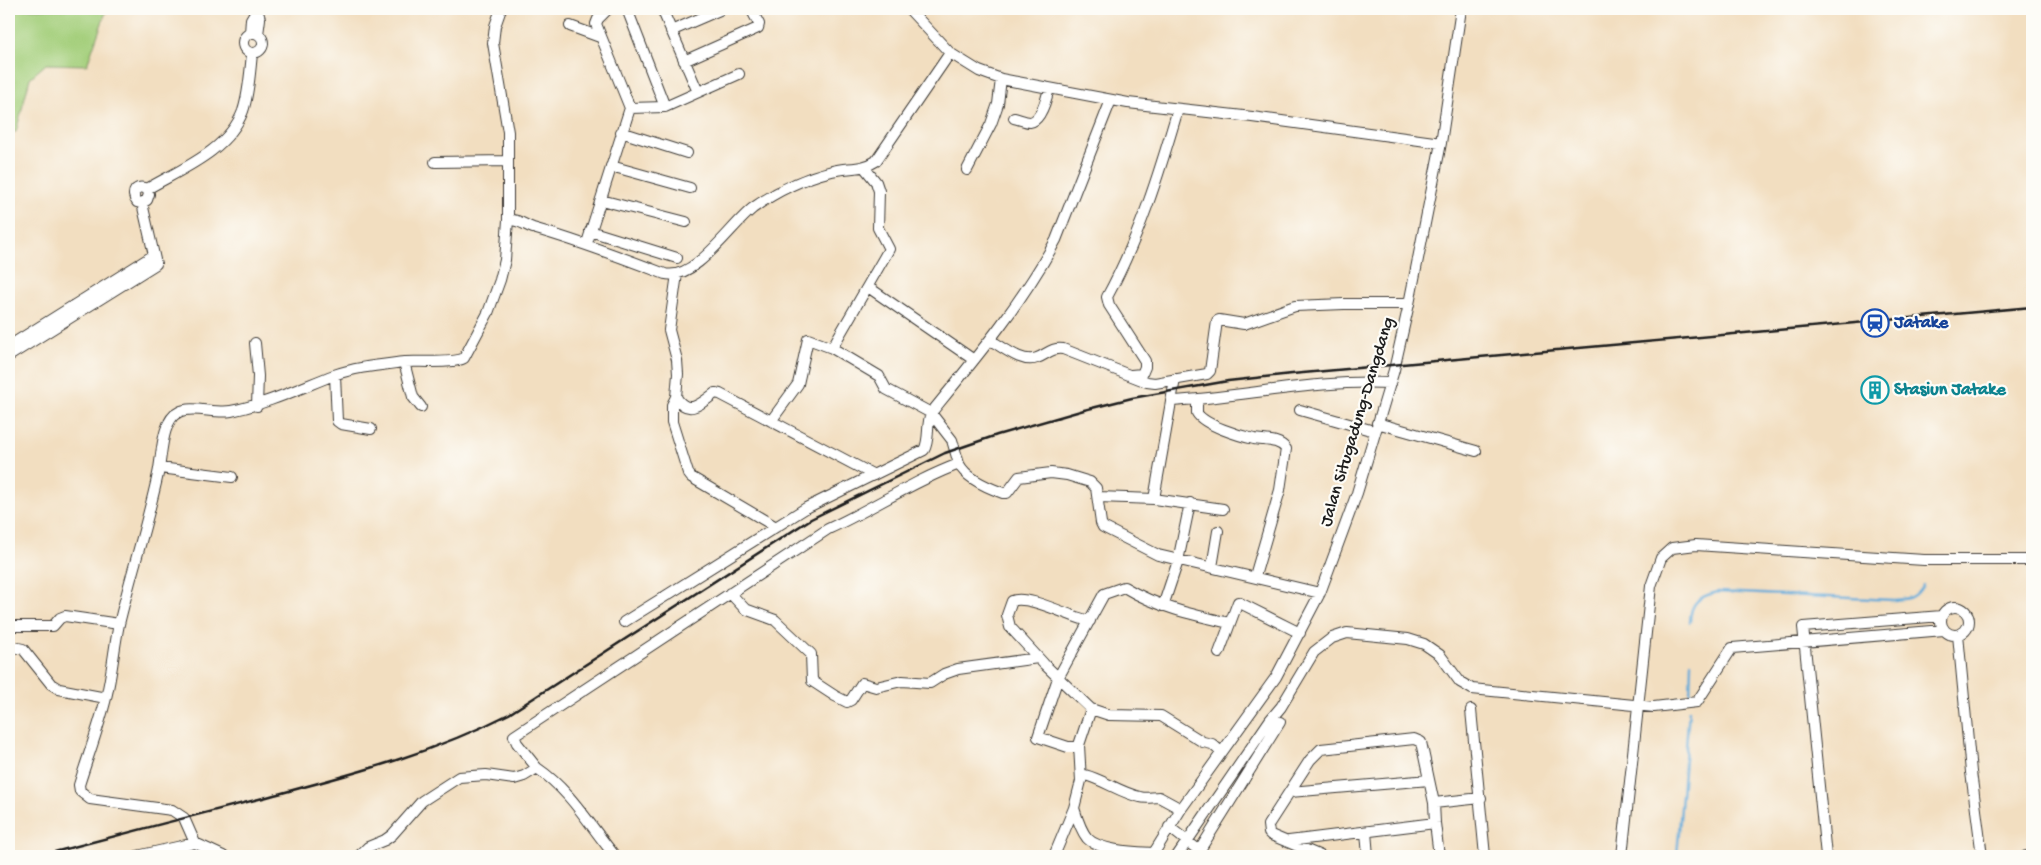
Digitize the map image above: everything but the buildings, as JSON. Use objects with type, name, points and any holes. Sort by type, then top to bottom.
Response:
[{"type":"street","points":[[254,33],[245,36],[243,41],[243,47],[252,54],[263,48],[263,39],[254,33],[251,19],[257,9]]},
{"type":"street","points":[[195,843],[184,818],[172,810],[90,799],[80,791],[82,777],[106,698],[119,624],[160,468],[162,447],[168,423],[178,412],[188,409],[228,411],[257,406],[335,375],[363,368],[404,362],[459,361],[468,353],[488,313],[505,260],[508,220],[506,121],[493,43],[495,26],[501,9]]},
{"type":"street","points":[[587,244],[630,108],[600,37],[597,22],[608,9]]},
{"type":"street","points":[[627,9],[665,107]]},
{"type":"street","points":[[662,9],[698,92]]},
{"type":"street","points":[[671,31],[722,9]]},
{"type":"street","points":[[684,61],[758,28],[759,24],[751,9]]},
{"type":"street","points":[[908,9],[950,53],[979,71],[1001,79],[1111,100],[1178,110],[1252,117],[1441,144]]},
{"type":"street","name":"Jalan Situgadung-Dangdang","points":[[1152,855],[1181,809],[1276,677],[1320,592],[1357,493],[1390,383],[1409,304],[1441,144],[1461,9]]},
{"type":"street","points":[[570,26],[600,37]]},
{"type":"street","points":[[508,220],[517,220],[529,226],[587,244],[665,274],[682,273],[704,256],[747,214],[795,183],[842,169],[864,168],[876,162],[950,53]]},
{"type":"street","points":[[155,260],[142,203],[147,200],[149,194],[147,189],[212,150],[226,138],[243,110],[252,54]]},
{"type":"street","points":[[630,108],[665,107],[738,74]]},
{"type":"street","points":[[968,170],[991,124],[998,104],[1001,79]]},
{"type":"street","points":[[1014,118],[1028,122],[1034,121],[1038,117],[1049,88]]},
{"type":"street","points":[[624,622],[806,508],[924,450],[931,413],[990,340],[1032,283],[1056,240],[1111,100]]},
{"type":"street","points":[[1130,375],[1142,374],[1145,367],[1144,361],[1109,305],[1107,297],[1126,263],[1158,175],[1178,110]]},
{"type":"street","points":[[621,132],[687,153]]},
{"type":"street","points":[[435,162],[508,161]]},
{"type":"street","points":[[611,166],[690,188]]},
{"type":"street","points":[[832,348],[889,249],[878,228],[879,191],[876,182],[864,168]]},
{"type":"street","points":[[601,200],[686,222]]},
{"type":"street","points":[[590,231],[677,258]]},
{"type":"street","points":[[9,346],[155,260]]},
{"type":"street","points":[[9,356],[155,260]]},
{"type":"street","points":[[677,274],[669,330],[678,366],[676,397],[672,405],[672,422],[691,477],[776,527]]},
{"type":"street","points":[[868,288],[974,360]]},
{"type":"street","points":[[990,340],[1023,358],[1038,358],[1059,348],[1150,383],[1207,374],[1210,371],[1217,321],[1219,320],[1244,324],[1295,306],[1409,304]]},
{"type":"street","points":[[771,421],[798,384],[808,340],[832,348],[879,376],[886,389],[931,413],[952,440],[962,470],[1003,494],[1007,493],[1019,477],[1051,473],[1067,475],[1090,482],[1096,488],[1100,523],[1103,527],[1158,555],[1320,592]]},
{"type":"street","points":[[254,343],[258,376],[257,406]]},
{"type":"street","points":[[404,362],[413,397],[421,407]]},
{"type":"street","points":[[335,375],[337,421],[341,424],[371,429]]},
{"type":"street","points":[[1154,499],[1176,379]]},
{"type":"street","points":[[1171,401],[1197,400],[1344,383],[1390,383]]},
{"type":"street","points":[[676,397],[680,404],[686,407],[694,407],[703,403],[715,393],[720,394],[874,475]]},
{"type":"street","points":[[1197,400],[1199,416],[1207,422],[1249,438],[1276,442],[1286,449],[1280,490],[1255,576]]},
{"type":"street","points":[[1300,410],[1476,451]]},
{"type":"street","points":[[616,856],[575,802],[548,775],[537,768],[517,743],[514,736],[828,529],[862,514],[939,472],[959,464]]},
{"type":"street","points":[[160,468],[232,477]]},
{"type":"street","points":[[1098,497],[1154,499],[1223,509]]},
{"type":"street","points":[[1163,606],[1178,561],[1190,503]]},
{"type":"street","points":[[1212,567],[1218,531]]},
{"type":"street","points":[[1622,856],[1651,586],[1661,558],[1672,548],[1696,545],[1924,560],[2032,560]]},
{"type":"street","points":[[1079,745],[1074,748],[1068,747],[1038,737],[1058,678],[1104,594],[1124,587],[1142,598],[1163,606],[1230,623]]},
{"type":"street","points":[[730,592],[745,609],[775,620],[810,654],[812,680],[847,702],[851,700],[862,684],[876,687],[902,681],[930,683],[944,674],[958,669],[1038,658]]},
{"type":"street","points":[[1090,621],[1081,620],[1066,612],[1022,599],[1012,601],[1007,615],[1010,627],[1038,658],[1091,709],[1109,715],[1161,716],[1202,742],[1212,744],[1221,752]]},
{"type":"street","points":[[1219,653],[1239,602],[1300,633]]},
{"type":"street","points":[[1177,856],[1270,720],[1281,707],[1314,652],[1332,638],[1347,633],[1408,639],[1424,644],[1440,655],[1460,682],[1472,689],[1654,707],[1697,702],[1732,648],[1944,630],[1958,635],[1969,627],[1968,613],[1961,608],[1953,607],[1946,610],[1942,616],[1941,623],[1944,630]]},
{"type":"street","points":[[9,626],[53,626],[60,618],[65,616],[119,624]]},
{"type":"street","points":[[1826,856],[1803,627],[1942,616]]},
{"type":"street","points":[[1958,635],[1971,772],[1982,856]]},
{"type":"street","points":[[9,646],[23,649],[51,684],[59,689],[106,698]]},
{"type":"street","points":[[1081,781],[1079,745],[1091,709]]},
{"type":"street","points":[[1471,710],[1481,798],[1485,856]]},
{"type":"street","points":[[1169,827],[1200,855],[1280,722]]},
{"type":"street","points":[[1321,856],[1288,841],[1271,836],[1268,829],[1268,824],[1310,760],[1322,749],[1414,739],[1421,742],[1434,803],[1439,856]]},
{"type":"street","points":[[359,856],[368,847],[392,835],[422,801],[459,777],[486,775],[514,779],[524,776],[537,768]]},
{"type":"street","points":[[1054,856],[1074,808],[1083,776],[1137,797],[1150,799],[1159,797],[1181,809]]},
{"type":"street","points":[[1290,792],[1429,780]]},
{"type":"street","points":[[1434,803],[1481,798]]},
{"type":"street","points":[[1074,808],[1082,830],[1089,840],[1105,847],[1152,855]]},
{"type":"street","points":[[1288,841],[1435,823]]},
{"type":"street","points":[[1366,832],[1368,856]]},
{"type":"street","points":[[137,856],[159,853],[195,843],[223,856]]},
{"type":"street","points":[[2026,856],[2032,856]]},
{"type":"green space","points":[[9,9],[107,9],[87,65],[46,64],[30,78],[16,132],[9,132]]},
{"type":"waterway","points":[[1690,622],[1690,615],[1697,601],[1718,592],[1893,600],[1914,596],[1923,585]]},
{"type":"waterway","points":[[1690,696],[1691,663]]},
{"type":"waterway","points":[[1677,856],[1689,710]]},
{"type":"railway","points":[[39,856],[358,772],[419,753],[449,741],[509,714],[811,519],[945,453],[997,435],[1084,410],[1132,398],[1228,381],[1292,374],[2032,307]]},
{"type":"place","name":"Jatake","points":[[1875,323]]},
{"type":"place","name":"Stasiun Jatake","points":[[1875,390]]}]
